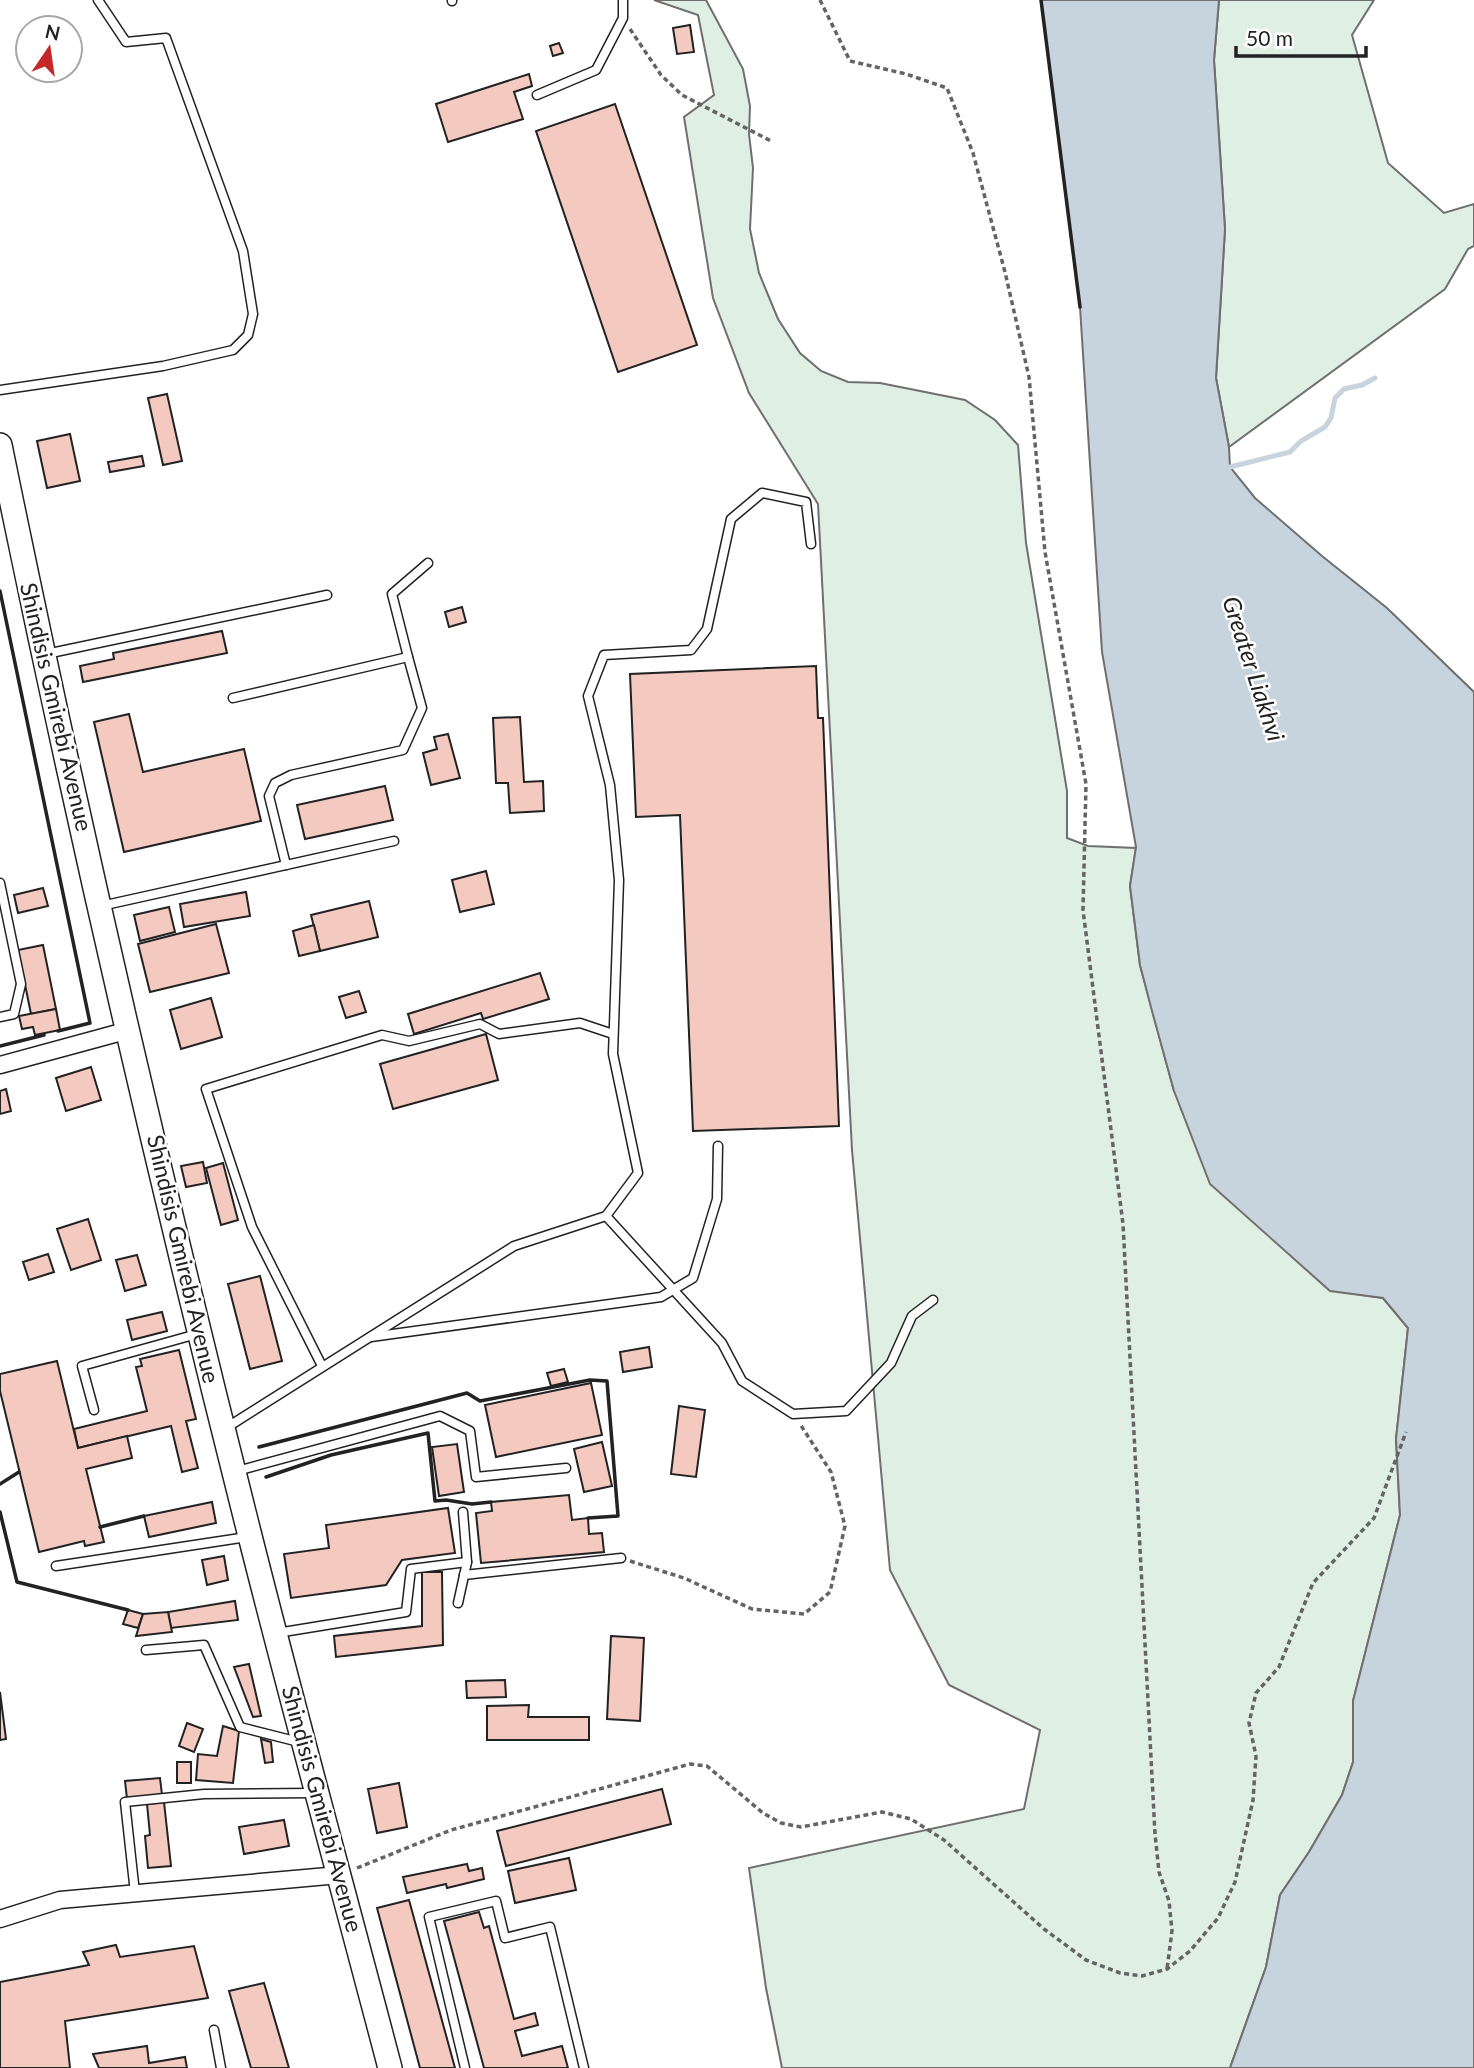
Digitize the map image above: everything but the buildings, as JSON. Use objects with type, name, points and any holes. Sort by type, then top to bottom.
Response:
[{"type":"main road","name":"Shindisis Gmirebi Avenue","points":[[0,445],[11,514],[200,1333],[250,1536],[390,2068]]},
{"type":"street","points":[[0,1065],[129,1030]]},
{"type":"street","points":[[0,1919],[60,1900],[339,1875]]},
{"type":"lane","points":[[0,390],[163,366],[233,349],[248,335],[253,314],[243,251],[166,38],[126,42],[98,0]]},
{"type":"lane","points":[[537,95],[596,69],[622,18],[623,0]]},
{"type":"lane","points":[[224,1429],[514,1246],[606,1216],[638,1173],[613,1054],[619,880],[610,785],[588,696],[604,655],[691,650],[707,629],[732,519],[762,493],[806,502],[811,544]]},
{"type":"lane","points":[[286,865],[268,796],[275,783],[290,775],[402,750],[422,708],[392,594],[428,564]]},
{"type":"lane","points":[[43,655],[327,595]]},
{"type":"lane","points":[[233,698],[408,657]]},
{"type":"lane","points":[[101,906],[394,841]]},
{"type":"lane","points":[[0,883],[21,984],[14,1014],[0,1017]]},
{"type":"lane","points":[[322,1366],[252,1227],[206,1089],[382,1035],[410,1041],[480,1024],[499,1034],[580,1023],[613,1034]]},
{"type":"lane","points":[[368,1337],[661,1297],[693,1278],[717,1199],[718,1146]]},
{"type":"lane","points":[[606,1216],[722,1343],[742,1381],[793,1414],[846,1410],[891,1363],[912,1315],[933,1300]]},
{"type":"lane","points":[[94,1410],[82,1366],[200,1333]]},
{"type":"lane","points":[[234,1471],[440,1416],[470,1431],[476,1477],[566,1468]]},
{"type":"lane","points":[[458,1603],[467,1562],[463,1512]]},
{"type":"lane","points":[[56,1566],[250,1536]]},
{"type":"lane","points":[[464,1575],[621,1558]]},
{"type":"lane","points":[[276,1633],[406,1612],[411,1569],[467,1562]]},
{"type":"lane","points":[[146,1650],[204,1645],[240,1727],[305,1744]]},
{"type":"lane","points":[[135,1893],[125,1802],[204,1794],[318,1793]]},
{"type":"lane","points":[[465,2068],[429,1917],[496,1901],[505,1938],[550,1927],[584,2068]]},
{"type":"lane","points":[[214,2031],[221,2068]]},
{"type":"path","points":[[820,0],[850,61],[906,74],[947,88],[973,153],[1005,272],[1028,377],[1045,552],[1086,784],[1083,910],[1123,1224],[1155,1833],[1159,1872],[1169,1901],[1172,1931],[1167,1969]]},
{"type":"path","points":[[622,18],[661,75],[682,96],[773,142]]},
{"type":"path","points":[[621,1558],[684,1578],[752,1609],[804,1614],[813,1607],[830,1592],[845,1526],[831,1472],[793,1414]]},
{"type":"path","points":[[339,1875],[452,1830],[690,1764],[707,1766],[764,1813],[781,1822],[801,1827],[882,1812],[911,1819],[944,1840],[1044,1929],[1086,1960],[1120,1973],[1142,1976],[1167,1969],[1190,1951],[1219,1918],[1235,1882],[1253,1800],[1256,1756],[1249,1723],[1256,1693],[1279,1667],[1313,1583],[1374,1518],[1406,1432]]},
{"type":"green space","points":[[654,0],[706,0],[743,69],[750,106],[749,134],[753,168],[750,229],[759,273],[778,319],[800,353],[821,371],[848,382],[880,383],[965,400],[995,420],[1018,445],[1026,543],[1067,791],[1067,838],[1088,846],[1136,848],[1130,886],[1140,965],[1174,1091],[1330,1290],[1383,1298],[1408,1328],[1396,1439],[1400,1515],[1353,1701],[1353,1762],[1342,1795],[1280,1895],[1266,1967],[1230,2068],[782,2068],[766,1988],[749,1868],[1024,1809],[1040,1730],[949,1685],[890,1570],[852,1150],[818,504],[749,393],[713,298],[684,117],[714,95],[698,15]]},
{"type":"green space","points":[[1219,0],[1374,0],[1352,35],[1388,163],[1444,213],[1474,204],[1474,246],[1468,249],[1445,289],[1229,447],[1216,378],[1225,229],[1214,60]]},
{"type":"water","name":"Greater Liakhvi","points":[[1041,0],[1219,0],[1214,60],[1225,229],[1216,378],[1229,447],[1230,467],[1255,498],[1387,608],[1474,692],[1474,2068],[1230,2068],[1266,1967],[1280,1895],[1342,1795],[1353,1762],[1353,1701],[1400,1515],[1396,1439],[1408,1328],[1383,1298],[1330,1291],[1210,1184],[1174,1091],[1140,965],[1130,886],[1136,847],[1102,652],[1080,307]]},
{"type":"waterway","points":[[1230,467],[1290,452],[1301,441],[1325,427],[1331,418],[1335,398],[1344,389],[1362,385],[1375,378]]},
{"type":"wall","points":[[1041,0],[1080,307]]},
{"type":"wall","points":[[0,591],[90,1023],[58,1031]]},
{"type":"wall","points":[[0,1046],[44,1035]]},
{"type":"wall","points":[[259,1447],[467,1393],[480,1401],[590,1380],[607,1381],[618,1516],[588,1518]]},
{"type":"wall","points":[[266,1477],[331,1455],[428,1433],[435,1501],[472,1504],[491,1502]]},
{"type":"wall","points":[[0,1484],[19,1472]]},
{"type":"wall","points":[[0,1512],[17,1582],[128,1610]]},
{"type":"wall","points":[[100,1527],[144,1516]]}]
